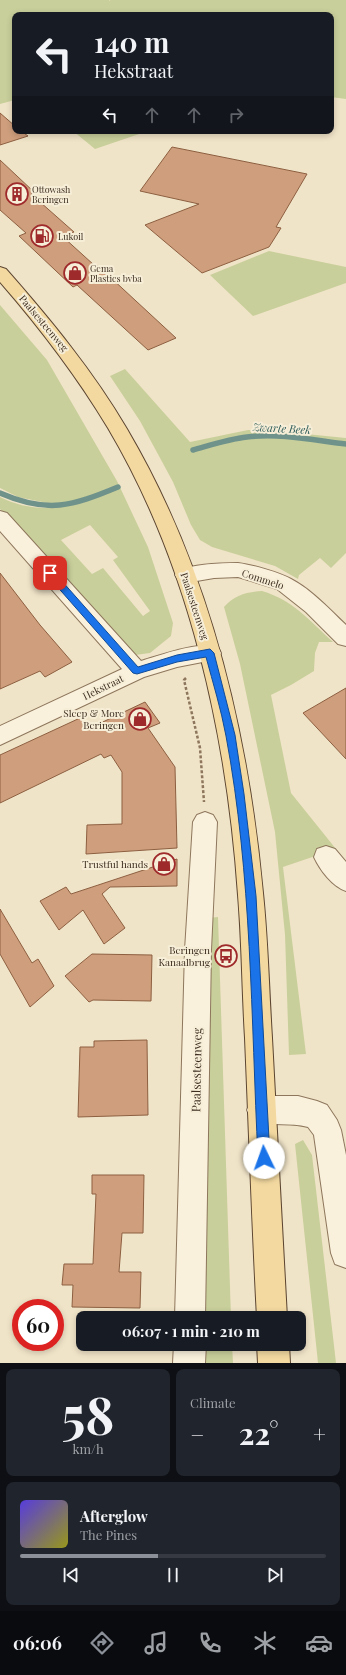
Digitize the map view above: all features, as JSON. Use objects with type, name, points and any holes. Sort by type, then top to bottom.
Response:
[{"type":"main road","name":"Paalsesteenweg","points":[[0,272],[42,318],[114,420],[156,502],[172,540],[210,653],[230,735],[239,794],[251,896],[272,1311]]},
{"type":"main road","points":[[273,1351],[274,1363]]},
{"type":"street","points":[[0,518],[137,671]]},
{"type":"street","name":"Commelo","points":[[185,575],[214,571],[238,570],[249,572],[284,584],[313,606],[346,638]]},
{"type":"street","name":"Hekstraat","points":[[0,736],[137,671],[177,659],[210,653]]},
{"type":"street","name":"Paalsesteenweg","points":[[190,1311],[198,950],[205,822]]},
{"type":"street","points":[[326,857],[346,880]]},
{"type":"street","points":[[261,1110],[298,1110],[317,1114],[327,1130],[346,1253]]},
{"type":"street","points":[[190,1351],[190,1363]]},
{"type":"path","points":[[205,822],[200,748],[184,680],[210,653]]},
{"type":"green space","points":[[0,0],[346,0],[346,99],[334,97],[334,12],[12,12],[12,101],[0,104]]},
{"type":"green space","points":[[77,134],[139,134],[95,149]]},
{"type":"green space","points":[[269,251],[346,267],[346,283],[253,316],[210,275]]},
{"type":"green space","points":[[0,305],[47,360],[117,481],[148,547],[173,623],[171,636],[150,653],[135,655],[40,550],[0,509],[0,497],[16,504],[34,507],[46,508],[47,503],[18,497],[0,488]],"holes":[[[90,525],[118,557],[113,560],[150,611],[143,616],[103,568],[92,574],[61,540]]]},
{"type":"green space","points":[[125,369],[190,442],[248,430],[276,431],[346,438],[346,553],[331,568],[320,558],[299,575],[298,579],[275,566],[212,547],[200,540],[191,525],[173,482],[140,421],[110,376]]},
{"type":"green space","points":[[262,591],[283,600],[292,606],[309,619],[333,642],[319,642],[315,653],[314,671],[271,695],[291,793],[336,849],[283,867],[306,1054],[289,1055],[285,935],[275,832],[240,664],[224,607],[236,597],[251,592]]},
{"type":"green space","points":[[218,917],[231,1311],[201,1311],[208,918]]},
{"type":"green space","points":[[303,1140],[312,1155],[336,1363],[318,1363],[295,1144]]},
{"type":"green space","points":[[201,1351],[232,1351],[233,1363],[200,1363]]},
{"type":"building","points":[[0,113],[12,123],[12,134],[25,134],[28,136],[0,145]]},
{"type":"building","points":[[172,147],[307,174],[276,227],[281,228],[269,247],[202,273],[145,225],[199,204],[140,191]]},
{"type":"building","points":[[0,160],[34,192],[31,194],[74,232],[62,236],[94,265],[96,264],[176,338],[148,350],[77,285],[73,287],[19,236],[26,233],[0,210]]},
{"type":"building","points":[[0,573],[40,625],[72,662],[45,677],[40,671],[0,689]]},
{"type":"building","points":[[346,688],[346,759],[303,713]]},
{"type":"building","points":[[145,702],[160,723],[148,728],[175,767],[177,848],[86,854],[87,825],[122,824],[122,772],[111,755],[104,758],[101,754],[0,803],[0,755],[80,718],[88,729]]},
{"type":"building","points":[[177,859],[177,886],[110,887],[102,894],[125,928],[104,944],[83,910],[59,930],[40,901],[66,887],[71,894]]},
{"type":"building","points":[[0,909],[32,963],[38,959],[54,986],[30,1007],[0,954]]},
{"type":"building","points":[[92,954],[152,955],[151,1001],[93,1000],[89,1002],[65,976]]},
{"type":"building","points":[[147,1040],[148,1115],[78,1117],[80,1047],[94,1047],[94,1041]]},
{"type":"building","points":[[92,1175],[144,1175],[143,1233],[122,1233],[119,1272],[141,1272],[140,1308],[72,1307],[73,1285],[62,1285],[64,1264],[93,1264],[96,1194],[92,1194]]},
{"type":"waterway","name":"Zwarte Beek","points":[[193,450],[234,439],[259,436],[296,438],[346,444]]},
{"type":"waterway","name":"Zwarte Beek","points":[[0,493],[32,504],[60,505],[87,499],[118,487]]},
{"type":"place","name":"Ottowash Beringen","points":[[17,194]]},
{"type":"place","name":"Lukoil","points":[[42,236]]},
{"type":"place","name":"Gema Plastics bvba","points":[[75,273]]},
{"type":"place","name":"Sleep & More Beringen","points":[[140,719]]},
{"type":"place","name":"Trustful hands","points":[[164,864]]},
{"type":"place","name":"Beringen Kanaalbrug","points":[[226,956]]},
{"type":"route","points":[[50,573],[137,671],[177,659],[210,653],[230,735],[239,794],[251,896],[264,1158]]}]
